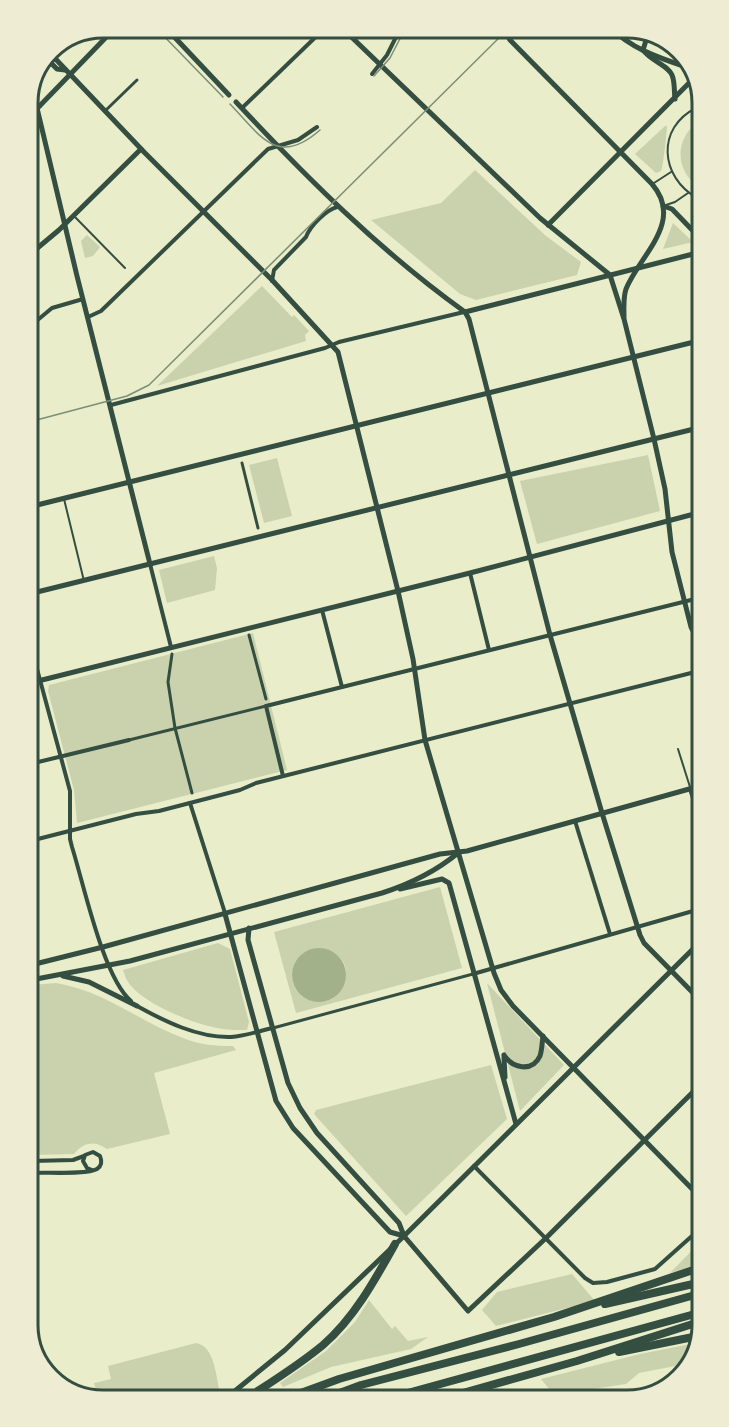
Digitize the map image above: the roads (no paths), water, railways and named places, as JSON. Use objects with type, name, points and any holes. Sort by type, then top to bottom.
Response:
[{"type":"highway","points":[[260,1389],[324,1344],[345,1322],[375,1279],[395,1244]]},
{"type":"highway","points":[[311,1389],[339,1379],[554,1317],[692,1270]]},
{"type":"highway","points":[[554,1317],[692,1284]]},
{"type":"highway","points":[[351,1389],[692,1296]]},
{"type":"highway","points":[[420,1390],[692,1315]]},
{"type":"highway","points":[[474,1390],[577,1361],[692,1324]]},
{"type":"highway","points":[[577,1361],[690,1338]]},
{"type":"main road","points":[[105,37],[68,72],[38,108],[83,299],[150,564]]},
{"type":"main road","points":[[352,37],[548,225],[610,275],[634,357],[666,489],[672,552],[692,629]]},
{"type":"main road","points":[[509,38],[658,191],[663,206],[660,230],[625,294],[624,319]]},
{"type":"main road","points":[[622,38],[643,50],[674,59]]},
{"type":"main road","points":[[176,39],[229,95]]},
{"type":"main road","points":[[643,50],[646,41]]},
{"type":"main road","points":[[643,50],[649,58],[669,70],[673,77],[675,99]]},
{"type":"main road","points":[[55,59],[273,281],[338,351],[398,591],[414,668],[425,740],[492,968],[507,999],[692,1189]]},
{"type":"main road","points":[[51,63],[57,69],[68,72]]},
{"type":"main road","points":[[548,225],[689,84]]},
{"type":"main road","points":[[236,102],[337,207],[414,274],[465,312],[469,319],[550,635],[637,927],[644,944],[692,993]]},
{"type":"main road","points":[[38,247],[65,224],[141,148]]},
{"type":"main road","points":[[663,206],[672,209],[692,230]]},
{"type":"main road","points":[[465,312],[692,254]]},
{"type":"main road","points":[[38,505],[692,342]]},
{"type":"main road","points":[[38,592],[692,430]]},
{"type":"main road","points":[[40,680],[470,573],[692,515]]},
{"type":"main road","points":[[37,963],[440,854],[459,853],[690,789]]},
{"type":"main road","points":[[37,979],[108,966],[382,892],[419,879],[459,853]]},
{"type":"main road","points":[[382,892],[442,879],[448,881],[516,1124]]},
{"type":"main road","points":[[225,914],[276,1101],[293,1128],[390,1232],[404,1236]]},
{"type":"main road","points":[[249,928],[248,940],[288,1083],[300,1108],[317,1133],[399,1222],[404,1236],[468,1311],[546,1238],[692,1093]]},
{"type":"main road","points":[[237,1389],[285,1350],[404,1236],[692,950]]},
{"type":"main road","points":[[62,976],[89,982],[137,1006]]},
{"type":"main road","points":[[505,1086],[504,1055],[513,1065],[519,1067],[535,1063],[540,1055],[543,1036]]},
{"type":"street","points":[[242,108],[315,37]]},
{"type":"street","points":[[372,74],[387,55],[396,38]]},
{"type":"street","points":[[105,111],[137,80]]},
{"type":"street","points":[[88,317],[101,311],[268,149],[298,140],[317,127]]},
{"type":"street","points":[[273,281],[274,270],[306,237],[308,231],[330,210],[337,207]]},
{"type":"street","points":[[38,320],[52,308],[83,299]]},
{"type":"street","points":[[111,405],[332,345],[465,312]]},
{"type":"street","points":[[242,463],[258,528]]},
{"type":"street","points":[[150,564],[171,647]]},
{"type":"street","points":[[470,573],[489,650]]},
{"type":"street","points":[[37,762],[692,600]]},
{"type":"street","points":[[322,610],[342,687]]},
{"type":"street","points":[[249,635],[266,699]]},
{"type":"street","points":[[172,654],[168,682],[175,729],[192,793]]},
{"type":"street","points":[[38,671],[70,791],[72,847],[108,966],[124,995],[137,1006],[169,1023],[207,1034],[228,1037],[257,1032],[473,974],[692,911]]},
{"type":"street","points":[[37,839],[139,813],[159,811],[425,740],[692,673]]},
{"type":"street","points":[[266,706],[283,777]]},
{"type":"street","points":[[690,789],[692,795]]},
{"type":"street","points":[[190,802],[225,914]]},
{"type":"street","points":[[575,821],[610,934]]},
{"type":"street","points":[[37,1161],[73,1160],[90,1152],[96,1152],[101,1158],[100,1167],[92,1170],[37,1173]]},
{"type":"street","points":[[85,1155],[83,1161],[85,1166],[92,1170]]},
{"type":"street","points":[[474,1166],[585,1278],[593,1283],[607,1282],[655,1269],[692,1236]]},
{"type":"lane","points":[[692,111],[683,117],[671,133],[668,152],[671,172],[692,195]]},
{"type":"lane","points":[[652,184],[671,172]]},
{"type":"lane","points":[[663,206],[675,202],[688,193]]},
{"type":"lane","points":[[73,216],[125,267]]},
{"type":"lane","points":[[63,498],[84,581]]},
{"type":"lane","points":[[678,749],[690,789]]},
{"type":"tram line","points":[[165,37],[223,97]]},
{"type":"tram line","points":[[374,76],[390,58],[401,38]]},
{"type":"tram line","points":[[38,420],[127,396],[149,385],[499,38]]},
{"type":"tram line","points":[[230,104],[260,136],[281,147],[305,141],[320,130]]}]
